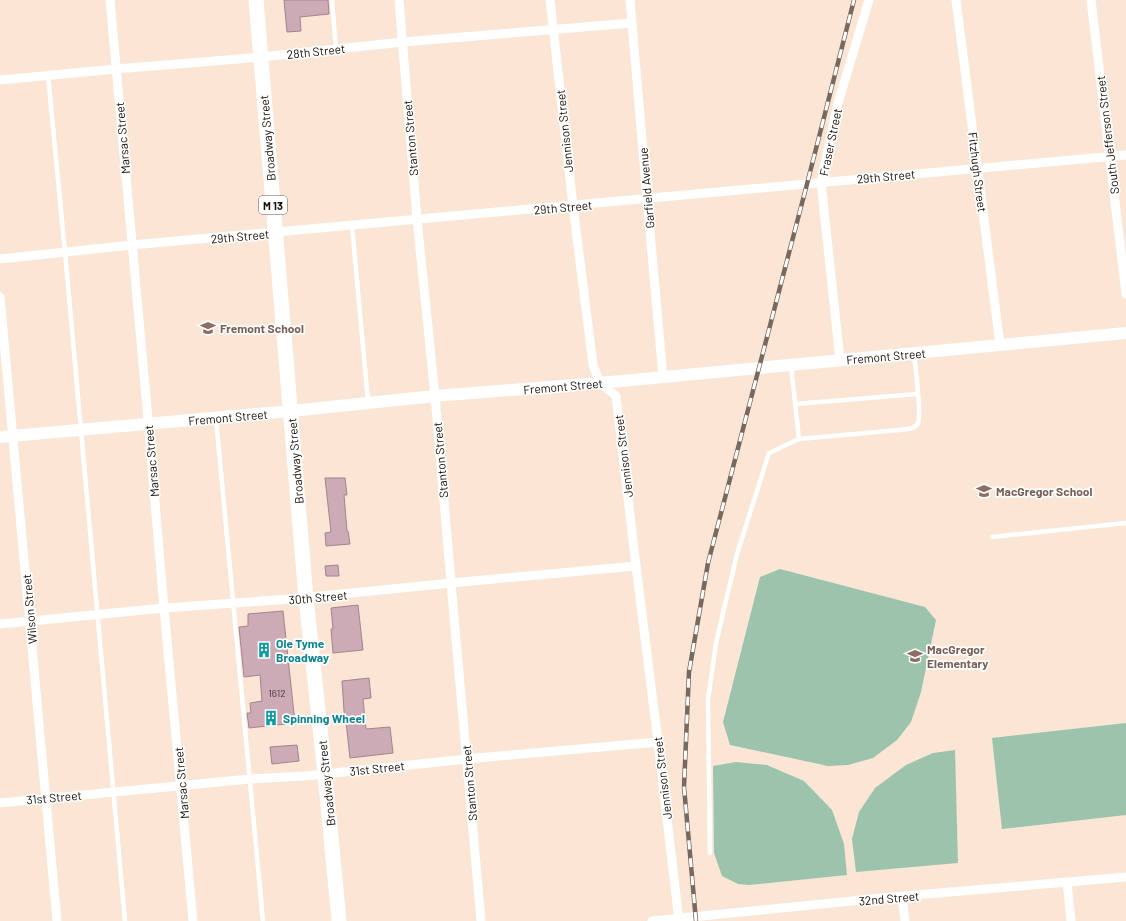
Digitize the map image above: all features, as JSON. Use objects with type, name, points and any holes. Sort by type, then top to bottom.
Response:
[{"type":"main road","name":"Broadway Street","points":[[256,0],[306,598],[339,921]]},
{"type":"street","name":"Marsac Street","points":[[110,0],[193,921]]},
{"type":"street","name":"Stanton Street","points":[[399,0],[417,219],[435,396],[481,921]]},
{"type":"street","name":"Jennison Street","points":[[550,0],[573,206],[593,365],[600,383],[616,396],[679,920]]},
{"type":"street","name":"Garfield Avenue","points":[[630,0],[664,377]]},
{"type":"street","name":"Fraser Street","points":[[840,360],[821,182],[838,103],[869,0]]},
{"type":"street","name":"Fitzhugh Street","points":[[956,0],[1000,345]]},
{"type":"street","name":"South Jefferson Street","points":[[1091,0],[1126,294]]},
{"type":"street","name":"28th Street","points":[[0,80],[261,57],[553,28],[632,23]]},
{"type":"street","name":"29th Street","points":[[0,259],[132,245],[1126,155]]},
{"type":"street","name":"Wilson Street","points":[[0,297],[57,921]]},
{"type":"street","name":"Fremont Street","points":[[0,437],[291,411],[435,396],[600,383],[1126,333]]},
{"type":"street","name":"30th Street","points":[[0,624],[164,608],[306,598],[636,566]]},
{"type":"street","name":"31st Street","points":[[0,803],[658,742]]},
{"type":"street","name":"32nd Street","points":[[652,921],[679,920],[1126,876]]},
{"type":"street","points":[[1066,882],[1071,921]]},
{"type":"street","points":[[902,897],[905,921]]},
{"type":"lane","points":[[332,0],[336,49]]},
{"type":"lane","points":[[48,75],[125,921]]},
{"type":"lane","points":[[352,226],[368,403]]},
{"type":"lane","points":[[710,854],[708,700],[716,643],[737,554],[769,453],[799,439],[911,428],[916,426],[918,422],[918,394],[914,353]]},
{"type":"lane","points":[[791,364],[799,439]]},
{"type":"lane","points":[[795,404],[918,394]]},
{"type":"lane","points":[[216,418],[263,921]]},
{"type":"lane","points":[[992,537],[1126,523]]},
{"type":"green space","points":[[780,569],[925,607],[936,620],[921,692],[911,722],[897,740],[873,758],[848,765],[828,766],[730,745],[723,722],[760,577]]},
{"type":"green space","points":[[1126,723],[1126,815],[1002,829],[992,738]]},
{"type":"green space","points":[[955,750],[958,863],[856,872],[852,839],[859,812],[875,788],[906,765],[933,753]]},
{"type":"green space","points":[[736,762],[767,765],[804,781],[832,810],[844,844],[847,875],[749,885],[738,884],[722,876],[714,853],[713,766]]},
{"type":"building","points":[[284,0],[328,0],[329,14],[300,17],[301,31],[287,32]]},
{"type":"building","points":[[325,478],[345,478],[347,495],[344,495],[347,531],[350,544],[326,546],[325,533],[331,532]]},
{"type":"building","points":[[338,565],[339,576],[326,576],[325,566]]},
{"type":"building","points":[[358,605],[363,650],[333,653],[331,608]]},
{"type":"building","points":[[283,611],[295,723],[249,728],[247,713],[251,713],[250,703],[262,701],[260,675],[244,677],[239,627],[248,626],[248,614]]},
{"type":"building","points":[[369,678],[371,698],[363,699],[366,729],[390,727],[393,753],[350,758],[345,722],[342,681]]},
{"type":"building","points":[[297,745],[299,761],[272,764],[270,747]]},
{"type":"railway","points":[[696,921],[684,787],[689,672],[708,563],[854,0]]},
{"type":"place","name":"Fremont School","points":[[208,328]]},
{"type":"place","name":"MacGregor School","points":[[984,491]]},
{"type":"place","name":"Ole Tyme Broadway","points":[[264,650]]},
{"type":"place","name":"MacGregor Elementary","points":[[915,656]]},
{"type":"place","name":"Spinning Wheel","points":[[271,718]]}]
